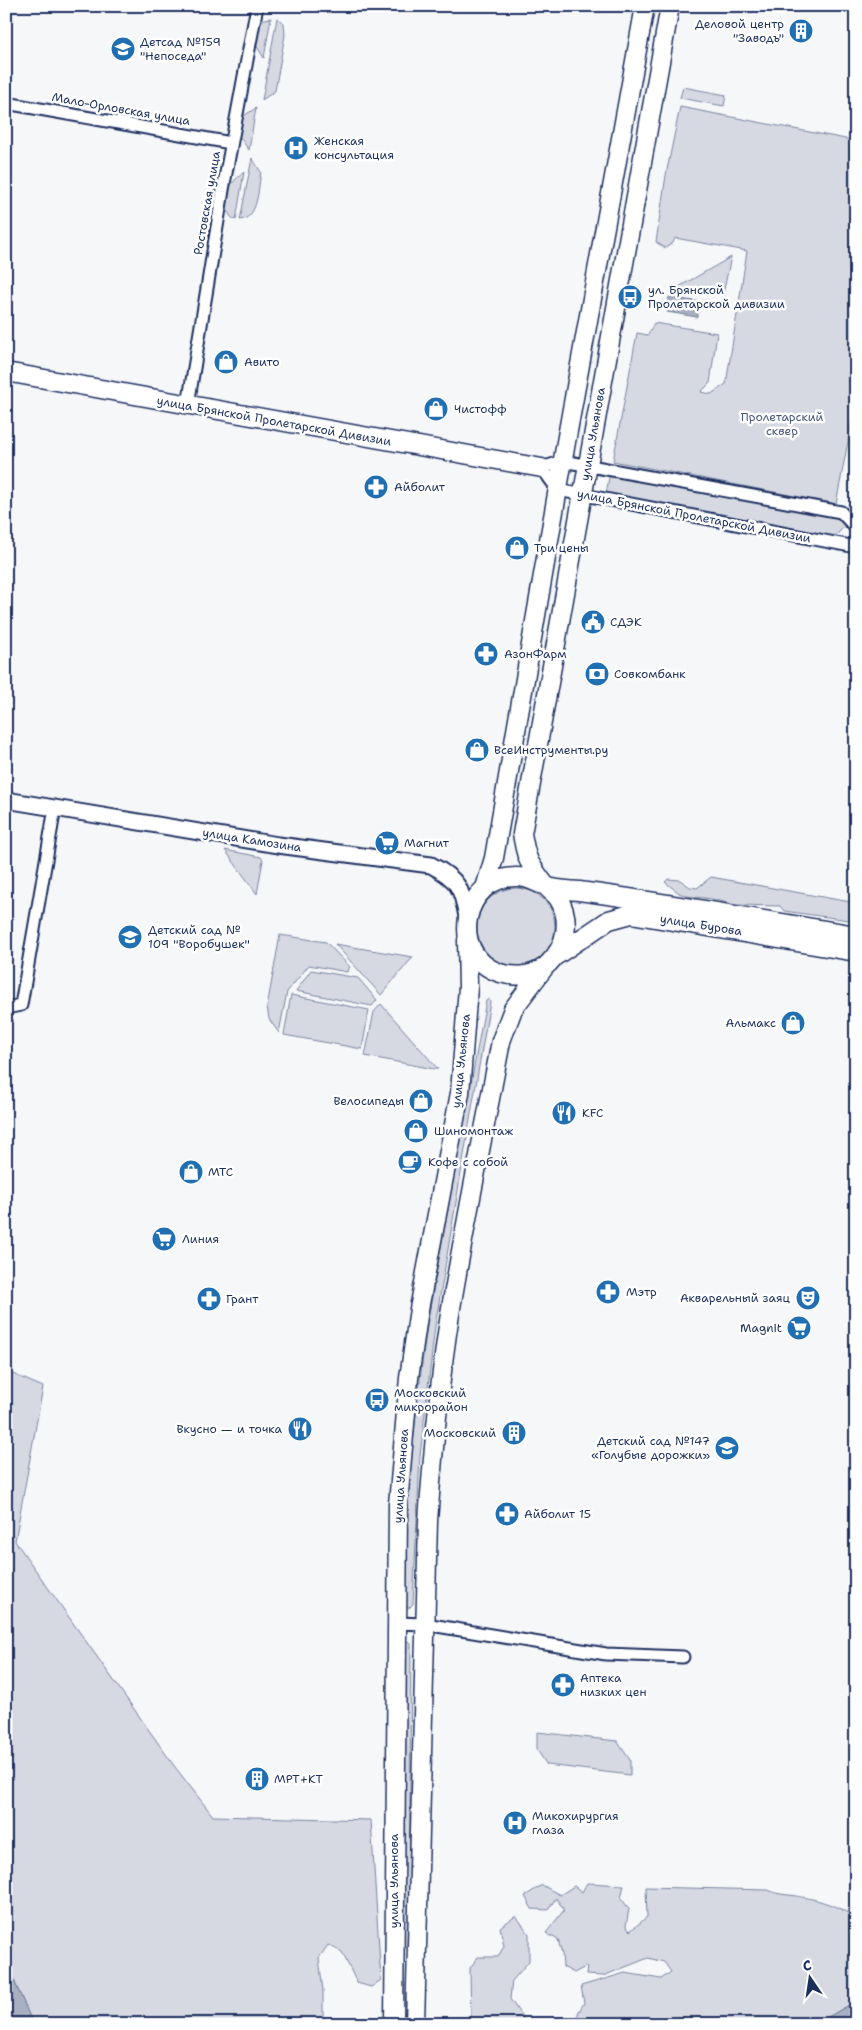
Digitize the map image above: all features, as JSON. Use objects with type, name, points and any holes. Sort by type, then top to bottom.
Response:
[{"type":"main road","name":"улица Ульянова","points":[[485,888],[494,858],[645,6]]},
{"type":"main road","name":"улица Ульянова","points":[[546,886],[529,861],[522,834],[670,6]]},
{"type":"main road","name":"улица Брянской Пролетарской Дивизии","points":[[6,372],[542,468]]},
{"type":"main road","points":[[517,877],[532,879],[546,886],[557,897],[564,911],[566,926],[564,942],[552,961],[532,974],[515,976],[498,973],[484,964],[473,951],[467,926],[474,901],[485,888],[500,880],[517,877]]},
{"type":"main road","name":"улица Бурова","points":[[546,886],[622,896],[856,935]]},
{"type":"main road","name":"улица Бурова","points":[[552,961],[582,936],[609,920],[631,914],[856,952]]},
{"type":"main road","name":"улица Ульянова","points":[[394,2024],[398,1504],[404,1425],[419,1309],[460,1093],[468,987],[467,926]]},
{"type":"main road","name":"улица Ульянова","points":[[415,2024],[425,1624],[432,1463],[450,1314],[501,1041],[513,1008],[552,961]]},
{"type":"street","name":"Ростовская улица","points":[[188,405],[231,143],[257,6]]},
{"type":"street","name":"Мало-Орловская улица","points":[[6,103],[231,143]]},
{"type":"street","name":"улица Брянской Пролетарской Дивизии","points":[[542,468],[563,461],[841,512],[856,528]]},
{"type":"street","points":[[542,468],[558,490]]},
{"type":"street","name":"улица Брянской Пролетарской Дивизии","points":[[558,490],[856,547]]},
{"type":"street","name":"улица Камозина","points":[[6,800],[270,844],[431,866],[446,873],[457,882],[464,896],[467,926]]},
{"type":"street","points":[[6,1008],[21,1005],[54,808]]},
{"type":"street","points":[[396,1623],[425,1624],[606,1654],[683,1657]]},
{"type":"green space","points":[[271,18],[264,58],[256,45],[260,22]]},
{"type":"green space","points":[[277,18],[284,23],[285,35],[275,91],[262,100]]},
{"type":"green space","points":[[683,87],[726,95],[724,106],[680,98]]},
{"type":"green space","name":"Пролетарский сквер","points":[[680,107],[856,141],[856,400],[836,504],[613,461],[637,333],[648,335],[654,323],[717,333],[710,383],[701,392],[711,394],[726,384],[747,251],[675,238],[673,243],[665,248],[656,242],[666,175]]},
{"type":"green space","points":[[256,108],[249,150],[239,136],[242,117]]},
{"type":"green space","points":[[252,158],[261,172],[258,193],[251,214],[240,220]]},
{"type":"green space","points":[[244,172],[236,220],[232,218],[227,209],[228,192],[236,179]]},
{"type":"green space","points":[[731,257],[723,294],[677,288]]},
{"type":"green space","points":[[610,472],[839,516],[847,523],[833,539],[606,494]]},
{"type":"green space","points":[[225,850],[261,857],[263,860],[257,894]]},
{"type":"green space","points":[[711,877],[856,903],[856,921],[784,911],[780,906],[735,905],[712,899],[687,896],[679,893],[665,882],[668,879],[680,880],[690,887],[697,888]]},
{"type":"green space","points":[[516,888],[531,891],[548,905],[552,912],[555,927],[552,942],[538,959],[531,963],[516,966],[501,963],[484,949],[480,942],[477,927],[480,912],[494,895],[501,891]]},
{"type":"green space","points":[[280,935],[326,942],[350,967],[347,972],[309,965],[287,992],[279,1033],[269,1019],[267,1007]]},
{"type":"green space","points":[[335,944],[413,957],[381,995]]},
{"type":"green space","points":[[311,970],[358,978],[377,1000],[372,1006],[296,991]]},
{"type":"green space","points":[[291,995],[369,1010],[362,1049],[284,1035]]},
{"type":"green space","points":[[489,999],[435,1326],[420,1456],[413,1604],[409,1608],[406,1607],[408,1501],[414,1430],[427,1325],[486,1001]]},
{"type":"green space","points":[[381,1004],[438,1069],[365,1056],[374,1012]]},
{"type":"green space","points":[[6,1371],[43,1387],[15,1541],[175,1767],[213,1816],[371,1820],[381,1980],[371,1987],[357,1983],[342,1952],[328,1945],[319,1958],[323,1991],[323,2024],[33,2024],[6,1962]]},
{"type":"green space","points":[[405,1642],[411,1643],[409,1942],[406,1947],[403,1944]]},
{"type":"green space","points":[[537,1732],[617,1741],[630,1760],[630,1775],[547,1765],[537,1750]]},
{"type":"green space","points":[[587,1883],[624,1885],[621,1898],[629,1909],[626,1926],[630,1931],[647,1917],[646,1887],[768,1890],[816,1900],[837,1907],[856,1918],[856,2001],[816,2024],[578,2024],[578,2013],[584,2003],[581,1986],[625,1973],[661,1979],[671,1972],[664,1962],[648,1958],[603,1976],[586,1975],[587,1966],[574,1973],[563,1967],[558,1940],[546,1933],[564,1910],[556,1898],[548,1910],[532,1909],[525,1896],[542,1885],[560,1895],[574,1886],[582,1892]]},
{"type":"green space","points":[[516,1916],[529,1934],[529,1961],[512,1981],[510,1999],[527,2024],[471,2024],[470,1968],[478,1957],[498,1957],[504,1946],[500,1927]]},
{"type":"water","points":[[669,297],[700,302],[697,317],[667,312]]},
{"type":"water","points":[[6,1962],[33,2024],[6,2024]]},
{"type":"water","points":[[856,2001],[856,2024],[816,2024]]},
{"type":"place","name":"Деловой центр \"Заводъ\"","points":[[801,31]]},
{"type":"place","name":"Детсад №159 \"Непоседа\"","points":[[123,49]]},
{"type":"place","name":"Женская консультация","points":[[296,148]]},
{"type":"place","name":"ул. Брянской Пролетарской дивизии","points":[[630,297]]},
{"type":"place","name":"Авито","points":[[226,362]]},
{"type":"place","name":"Чистофф","points":[[436,409]]},
{"type":"place","name":"Айболит","points":[[376,487]]},
{"type":"place","name":"Три цены","points":[[517,548]]},
{"type":"place","name":"СДЭК","points":[[593,622]]},
{"type":"place","name":"АзонФарм","points":[[486,654]]},
{"type":"place","name":"Совкомбанк","points":[[597,674]]},
{"type":"place","name":"ВсеИнструменты.ру","points":[[477,750]]},
{"type":"place","name":"Магнит","points":[[387,843]]},
{"type":"place","name":"Детский сад № 109 \"Воробушек\"","points":[[130,937]]},
{"type":"place","name":"Альмакс","points":[[793,1023]]},
{"type":"place","name":"Велосипеды","points":[[421,1101]]},
{"type":"place","name":"KFC","points":[[564,1113]]},
{"type":"place","name":"Шиномонтаж","points":[[416,1131]]},
{"type":"place","name":"Кофе с собой","points":[[410,1162]]},
{"type":"place","name":"МТС","points":[[191,1172]]},
{"type":"place","name":"Линия","points":[[164,1239]]},
{"type":"place","name":"Мэтр","points":[[608,1292]]},
{"type":"place","name":"Акварельный заяц","points":[[808,1298]]},
{"type":"place","name":"Грант","points":[[209,1299]]},
{"type":"place","name":"Magnit","points":[[799,1328]]},
{"type":"place","name":"Московский микрорайон","points":[[377,1400]]},
{"type":"place","name":"Вкусно — и точка","points":[[300,1429]]},
{"type":"place","name":"Московский","points":[[514,1433]]},
{"type":"place","name":"Детский сад №147 «Голубые дорожки»","points":[[727,1448]]},
{"type":"place","name":"Айболит 15","points":[[507,1514]]},
{"type":"place","name":"Аптека низких цен","points":[[563,1685]]},
{"type":"place","name":"МРТ+КТ","points":[[257,1779]]},
{"type":"place","name":"Микохирургия глаза","points":[[515,1823]]}]
